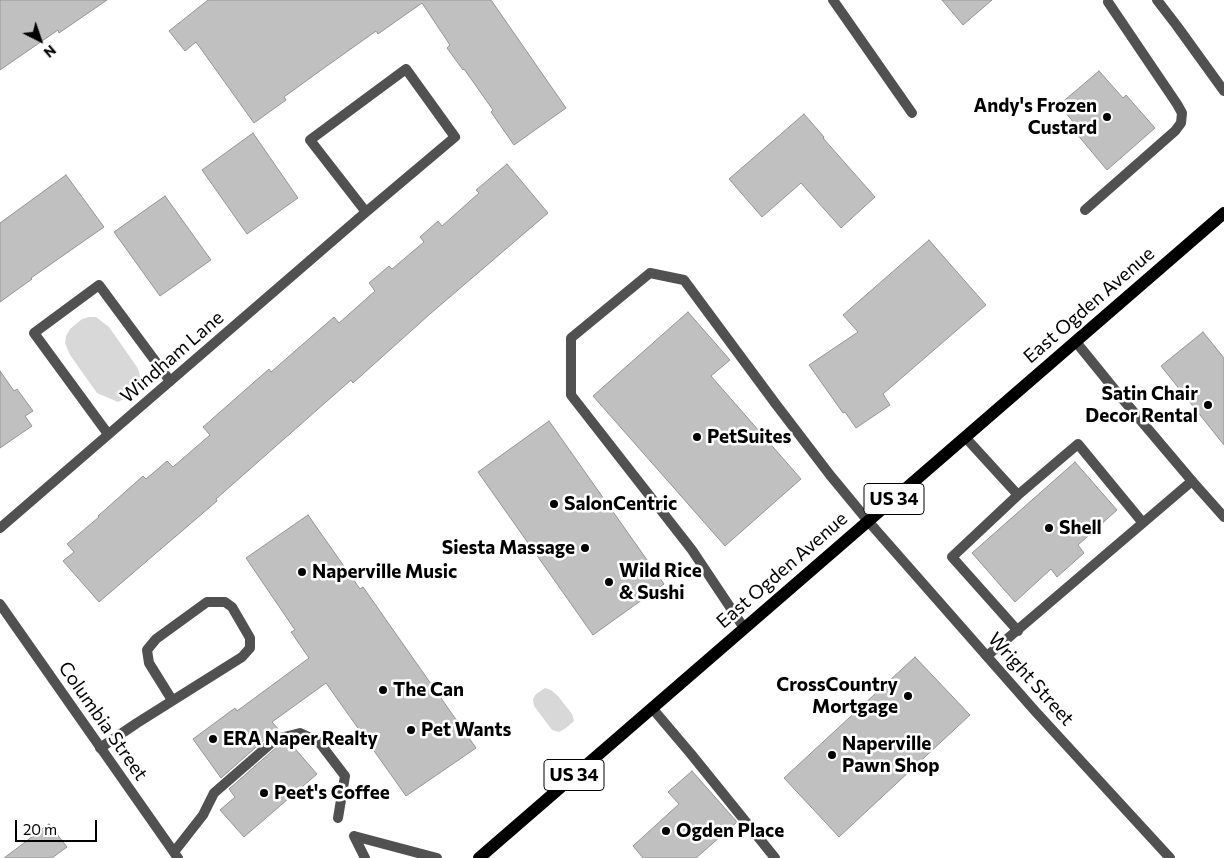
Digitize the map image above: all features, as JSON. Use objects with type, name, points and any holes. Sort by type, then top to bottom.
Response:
[{"type":"main road","name":"East Ogden Avenue","points":[[479,858],[1224,213]]},
{"type":"street","points":[[833,0],[912,113]]},
{"type":"street","points":[[1157,0],[1224,91]]},
{"type":"street","points":[[1085,210],[1175,131],[1181,123],[1182,113],[1178,104],[1108,2]]},
{"type":"street","name":"Windham Lane","points":[[0,528],[366,212],[455,138],[406,69],[310,140],[366,212]]},
{"type":"street","name":"Wright Street","points":[[744,628],[692,550],[571,395],[571,338],[650,273],[684,280],[775,403],[868,521],[1078,758],[1170,858]]},
{"type":"street","points":[[108,434],[34,334],[99,285],[170,381]]},
{"type":"street","points":[[1076,342],[1224,517]]},
{"type":"street","points":[[965,437],[1018,495]]},
{"type":"street","points":[[1018,631],[952,557],[1018,495],[1078,444],[1143,523]]},
{"type":"street","points":[[987,656],[1192,480]]},
{"type":"street","points":[[100,748],[136,722],[172,700],[242,656],[250,648],[250,638],[232,607],[225,602],[208,602],[156,639],[147,650],[149,663],[172,700]]},
{"type":"street","name":"Columbia Street","points":[[0,604],[176,855]]},
{"type":"street","points":[[652,708],[775,858]]},
{"type":"street","points":[[176,855],[203,815],[214,793],[276,739],[300,733],[319,742],[345,776],[338,818]]},
{"type":"street","points":[[364,858],[354,836],[437,858]]},
{"type":"shaded area","points":[[96,317],[109,327],[139,372],[140,377],[137,386],[127,397],[118,402],[97,393],[70,355],[65,343],[70,329],[82,319]]},
{"type":"shaded area","points":[[545,688],[558,696],[572,714],[574,721],[559,732],[552,730],[534,706],[533,699],[536,694]]},
{"type":"building","points":[[0,0],[107,0],[59,33],[58,30],[0,70]]},
{"type":"building","points":[[208,0],[491,0],[566,108],[514,145],[491,112],[493,110],[447,48],[450,45],[422,3],[378,34],[376,31],[324,68],[284,97],[286,100],[254,123],[196,42],[185,51],[169,31]]},
{"type":"building","points":[[942,0],[992,0],[963,25]]},
{"type":"building","name":"Andy's Frozen Custard","points":[[1099,71],[1123,98],[1126,95],[1155,128],[1107,170],[1076,133],[1080,130],[1059,105]]},
{"type":"building","points":[[804,114],[875,197],[841,228],[801,183],[762,217],[729,179]]},
{"type":"building","points":[[253,133],[298,198],[247,234],[202,170]]},
{"type":"building","points":[[507,164],[548,213],[353,383],[351,380],[216,499],[217,501],[99,602],[63,561],[74,552],[67,544],[143,476],[146,479],[167,461],[173,467],[210,435],[203,427],[269,369],[271,372],[334,317],[339,323],[375,291],[369,283],[389,266],[392,269],[424,242],[420,237],[438,221],[442,226],[479,193],[476,190]]},
{"type":"building","points":[[66,175],[104,227],[0,302],[0,223]]},
{"type":"building","points":[[165,196],[211,260],[160,296],[114,232]]},
{"type":"building","points":[[929,240],[986,305],[883,394],[890,405],[856,428],[809,365],[858,332],[843,315]]},
{"type":"building","name":"PetSuites","points":[[688,312],[730,360],[711,376],[801,479],[725,546],[593,396]]},
{"type":"building","name":"Satin Chair Decor Rental","points":[[1203,332],[1224,358],[1224,445],[1161,366]]},
{"type":"building","points":[[0,371],[14,391],[17,389],[33,411],[25,416],[32,426],[0,448]]},
{"type":"building","points":[[549,421],[664,584],[593,635],[478,472]]},
{"type":"building","name":"Shell","points":[[1075,462],[1117,510],[1078,545],[1084,553],[1057,577],[1051,569],[1015,602],[972,553]]},
{"type":"building","points":[[308,515],[360,589],[363,587],[476,748],[406,796],[326,683],[272,722],[280,731],[271,734],[221,778],[193,739],[235,708],[237,711],[309,658],[291,632],[295,630],[246,558]]},
{"type":"building","points":[[915,657],[970,715],[839,837],[784,778]]},
{"type":"building","name":"Peet's Coffee","points":[[290,743],[317,774],[244,837],[220,810],[235,797],[229,789],[279,745]]},
{"type":"building","points":[[692,771],[737,822],[696,858],[643,858],[633,846],[679,804],[668,792]]},
{"type":"building","points":[[49,824],[67,847],[52,858],[4,858]]},
{"type":"place","name":"Andy's Frozen Custard","points":[[1107,117]]},
{"type":"place","name":"Satin Chair Decor Rental","points":[[1208,405]]},
{"type":"place","name":"PetSuites","points":[[697,437]]},
{"type":"place","name":"SalonCentric","points":[[554,504]]},
{"type":"place","name":"Shell","points":[[1049,528]]},
{"type":"place","name":"Siesta Massage","points":[[585,548]]},
{"type":"place","name":"Naperville Music","points":[[302,572]]},
{"type":"place","name":"Wild Rice & Sushi","points":[[609,582]]},
{"type":"place","name":"The Can","points":[[383,690]]},
{"type":"place","name":"CrossCountry Mortgage","points":[[908,696]]},
{"type":"place","name":"Pet Wants","points":[[411,730]]},
{"type":"place","name":"ERA Naper Realty","points":[[213,739]]},
{"type":"place","name":"Naperville Pawn Shop","points":[[832,755]]},
{"type":"place","name":"Peet's Coffee","points":[[264,793]]},
{"type":"place","name":"Ogden Place","points":[[666,831]]}]
